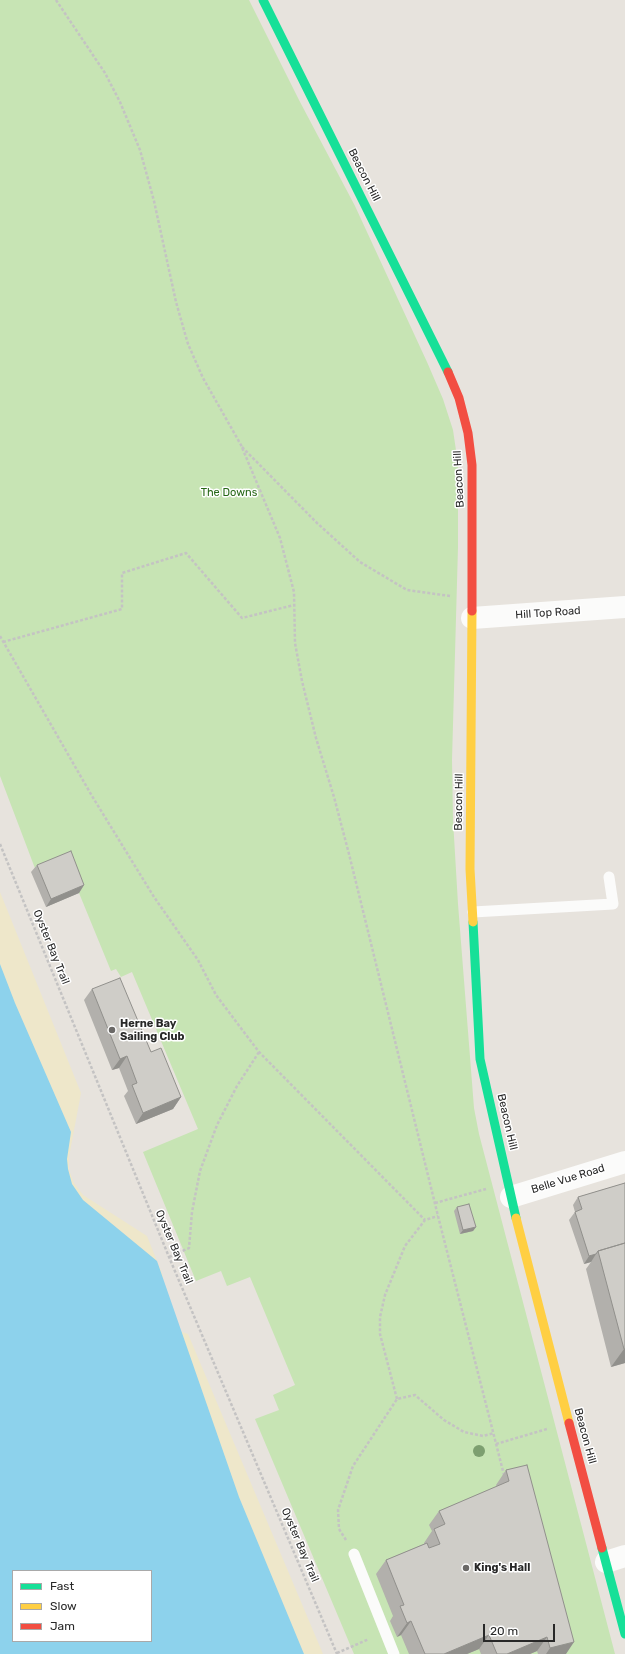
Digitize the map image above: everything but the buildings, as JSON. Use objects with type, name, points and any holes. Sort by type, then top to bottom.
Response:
[{"type":"street","name":"Beacon Hill","points":[[263,0],[441,356],[459,398],[468,433],[472,466],[473,502],[470,869],[480,1059],[510,1190],[569,1423],[616,1559],[625,1634]]},
{"type":"street","name":"Hill Top Road","points":[[472,608],[625,608]]},
{"type":"street","name":"Belle Vue Road","points":[[510,1190],[625,1162]]},
{"type":"lane","points":[[473,912],[613,904],[610,877]]},
{"type":"lane","points":[[354,1554],[394,1654]]},
{"type":"path","points":[[56,0],[105,73],[120,102],[140,150],[154,201],[176,302],[188,344],[203,378],[241,445],[280,538],[294,592],[296,643],[302,681],[316,738],[349,854],[435,1204],[506,1482]]},
{"type":"path","points":[[241,445],[317,523],[360,562],[407,590],[472,608]]},
{"type":"path","points":[[3,642],[122,609],[122,573],[186,553],[242,618],[294,605]]},
{"type":"path","points":[[0,636],[92,796],[154,897],[198,960],[216,995],[259,1052],[425,1220]]},
{"type":"path","name":"Oyster Bay Trail","points":[[0,844],[169,1257],[337,1653]]},
{"type":"path","points":[[169,1257],[189,1248],[192,1212],[202,1164],[220,1119],[237,1086],[259,1052]]},
{"type":"path","points":[[435,1204],[510,1190]]},
{"type":"path","points":[[397,1399],[380,1334],[380,1317],[385,1294],[404,1246],[425,1220],[438,1216]]},
{"type":"path","points":[[340,1529],[338,1510],[353,1466],[397,1399],[415,1395],[444,1420],[464,1432],[482,1436],[494,1433]]},
{"type":"path","points":[[496,1444],[569,1423]]},
{"type":"path","points":[[337,1653],[371,1638]]},
{"type":"green space","name":"The Downs","points":[[0,0],[249,0],[299,100],[355,206],[443,399],[453,430],[458,464],[458,547],[452,760],[453,820],[474,1108],[479,1134],[615,1654],[354,1654],[255,1419],[279,1410],[273,1395],[295,1385],[250,1277],[227,1286],[221,1271],[196,1281],[143,1152],[198,1129],[132,972],[121,977],[116,969],[111,971],[79,893],[36,871],[0,776]]},
{"type":"sand","points":[[0,892],[81,1093],[69,1157],[69,1170],[74,1183],[83,1195],[147,1236],[163,1276],[155,1294],[170,1328],[188,1334],[323,1654],[255,1654],[0,1081]]},
{"type":"water","points":[[0,964],[15,1003],[71,1132],[67,1159],[72,1184],[83,1200],[157,1261],[239,1497],[304,1654],[0,1654]]},
{"type":"traffic: fast","points":[[263,0],[448,372]]},
{"type":"traffic: fast","points":[[473,922],[480,1059],[516,1218]]},
{"type":"traffic: fast","points":[[602,1548],[625,1634]]},
{"type":"traffic: slow","points":[[472,611],[470,869],[473,922]]},
{"type":"traffic: slow","points":[[516,1218],[569,1423]]},
{"type":"traffic: jam","points":[[448,372],[459,398],[468,433],[472,465],[472,611]]},
{"type":"traffic: jam","points":[[569,1423],[602,1548]]},
{"type":"place","name":"Herne Bay Sailing Club","points":[[112,1030]]},
{"type":"place","name":"King's Hall","points":[[466,1568]]}]
